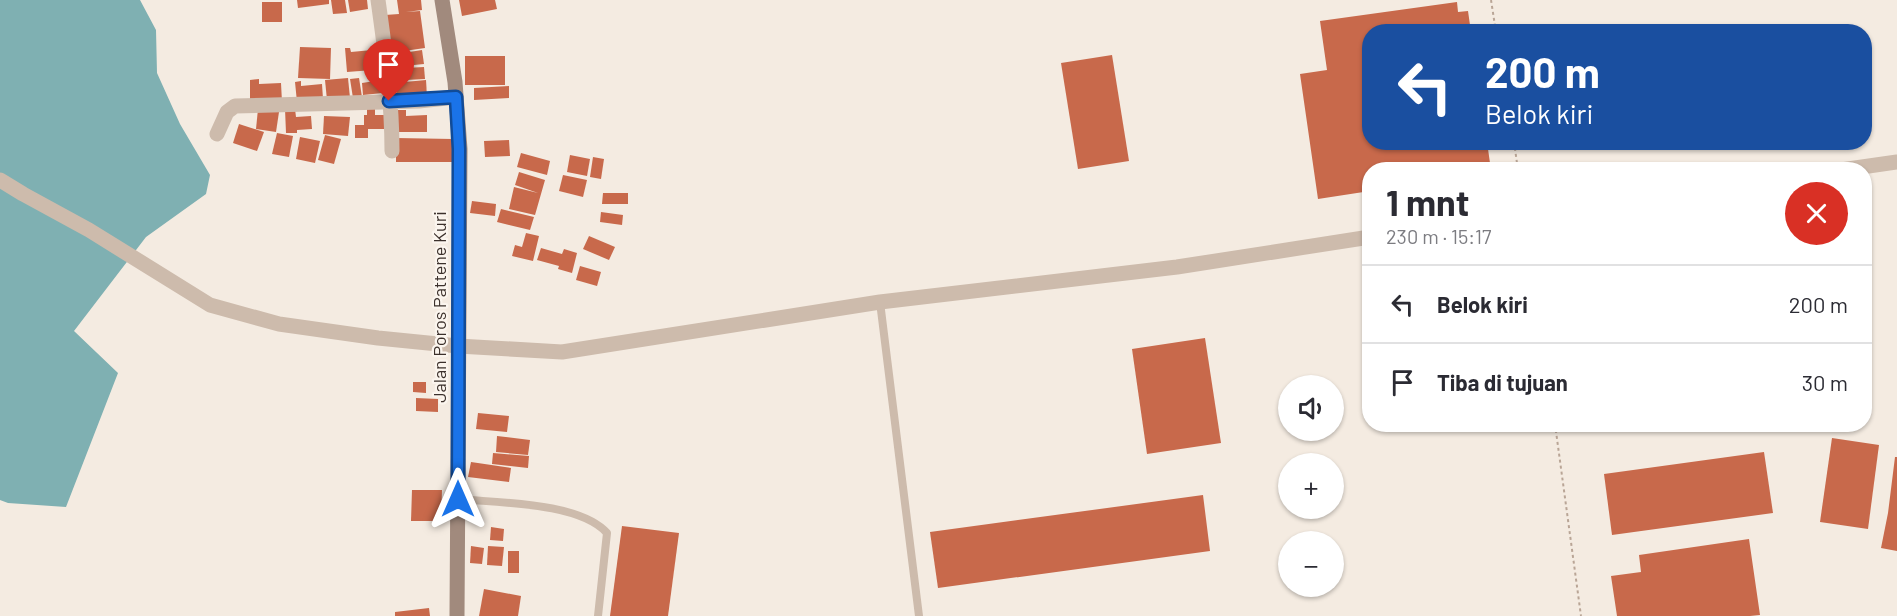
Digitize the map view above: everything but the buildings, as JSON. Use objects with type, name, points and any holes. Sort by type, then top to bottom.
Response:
[{"type":"street","points":[[378,0],[386,60],[392,151]]},
{"type":"street","name":"Jalan Poros Pattene Kuri","points":[[442,0],[456,97],[459,149],[457,616]]},
{"type":"street","points":[[218,134],[227,112],[235,106],[456,97]]},
{"type":"street","points":[[1872,166],[1897,162]]},
{"type":"street","points":[[0,180],[89,230],[210,305],[279,324],[378,338],[458,346],[562,352],[880,302],[1177,267],[1362,238]]},
{"type":"lane","points":[[880,302],[919,616]]},
{"type":"lane","points":[[458,499],[571,512],[602,528],[607,533],[598,616]]},
{"type":"path","points":[[1491,0],[1495,24]]},
{"type":"path","points":[[1556,432],[1581,616]]},
{"type":"water","points":[[0,0],[140,0],[156,30],[157,73],[180,124],[210,175],[206,194],[146,237],[74,331],[118,373],[66,507],[8,503],[0,500]]},
{"type":"route","points":[[389,101],[456,97],[459,149],[458,499]]}]
